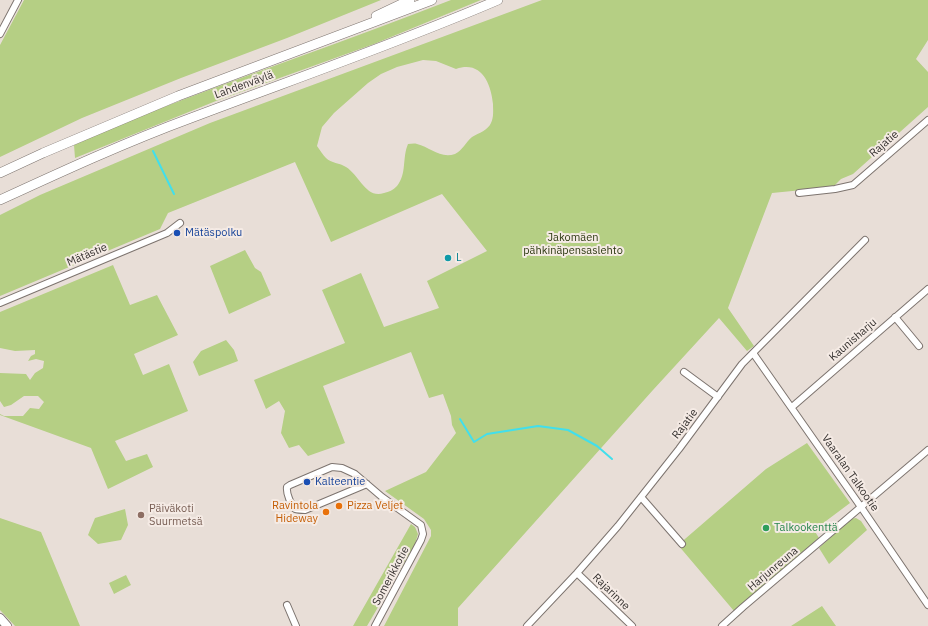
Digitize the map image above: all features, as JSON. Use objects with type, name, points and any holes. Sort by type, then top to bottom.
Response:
[{"type":"highway","points":[[345,33],[381,13],[410,0]]},
{"type":"highway","name":"Lahdenväylä","points":[[0,173],[50,149],[178,96],[432,0]]},
{"type":"highway","name":"Lahdenväylä","points":[[0,200],[117,147],[182,121],[383,46],[498,0]]},
{"type":"highway","points":[[480,8],[506,0]]},
{"type":"main road","points":[[0,618],[7,626]]},
{"type":"street","points":[[0,34],[18,0]]},
{"type":"street","name":"Rajatie","points":[[799,193],[835,189],[853,184],[928,120]]},
{"type":"street","name":"Mätästie","points":[[0,303],[167,233],[180,224]]},
{"type":"street","name":"Rajatie","points":[[527,626],[576,574],[618,526],[742,364],[865,240]]},
{"type":"street","name":"Kaunisharju","points":[[792,407],[928,289]]},
{"type":"street","points":[[895,317],[919,346]]},
{"type":"street","name":"Vaaralan Talkootie","points":[[753,353],[861,507],[926,596],[928,604]]},
{"type":"street","points":[[684,372],[718,397]]},
{"type":"street","name":"Harjunreuna","points":[[722,626],[742,607],[928,450]]},
{"type":"street","points":[[332,467],[350,471],[367,484],[305,510],[295,509],[287,491],[287,487],[290,485],[332,467]]},
{"type":"street","name":"Somerikkotie","points":[[367,484],[421,526],[423,534],[375,626]]},
{"type":"street","points":[[641,497],[682,544]]},
{"type":"street","name":"Rajarinne","points":[[576,574],[632,626]]},
{"type":"street","points":[[286,605],[296,626]]},
{"type":"green space","points":[[24,0],[381,0],[82,118],[0,157],[0,45]]},
{"type":"green space","points":[[451,0],[481,0],[374,44],[216,101],[75,158],[74,145],[130,120]]},
{"type":"green space","name":"Jakomäen pähkinäpensaslehto","points":[[542,0],[928,0],[928,40],[916,59],[928,72],[928,107],[853,174],[841,179],[833,187],[772,193],[728,308],[754,346],[747,351],[719,318],[458,608],[458,626],[384,626],[431,536],[431,530],[424,519],[385,491],[426,472],[456,433],[452,425],[451,416],[443,394],[429,398],[411,352],[323,386],[345,443],[308,456],[299,445],[289,448],[281,433],[285,411],[279,401],[266,409],[254,380],[345,343],[322,290],[361,273],[384,327],[439,308],[427,281],[487,251],[442,194],[331,242],[295,162],[168,213],[160,229],[0,296],[0,215],[40,195],[210,123]],"holes":[[[423,60],[436,61],[456,69],[465,67],[472,68],[483,75],[490,88],[493,104],[493,118],[488,128],[472,137],[462,149],[455,154],[440,154],[422,145],[408,144],[400,181],[394,189],[384,193],[372,193],[346,167],[330,161],[325,157],[317,146],[322,127],[334,113],[368,83],[381,74],[397,67]]]},
{"type":"green space","points":[[245,250],[255,268],[261,272],[271,295],[229,314],[210,266]]},
{"type":"green space","points":[[113,265],[130,305],[157,295],[178,335],[134,354],[143,375],[169,364],[188,411],[115,441],[126,461],[147,454],[153,467],[108,489],[91,448],[0,415],[23,416],[30,408],[39,409],[44,402],[38,396],[24,396],[11,405],[4,407],[0,401],[0,373],[26,374],[30,380],[35,373],[43,368],[44,361],[36,359],[28,361],[31,356],[35,354],[35,350],[15,351],[0,348],[0,312]]},
{"type":"green space","points":[[226,340],[234,350],[238,361],[199,376],[193,362],[201,351]]},
{"type":"green space","points":[[807,443],[850,503],[814,530],[819,538],[734,611],[678,545],[766,469]]},
{"type":"green space","points":[[125,509],[128,525],[121,540],[98,544],[88,535],[95,518]]},
{"type":"green space","points":[[0,518],[41,532],[80,626],[15,626],[0,610]]},
{"type":"green space","points":[[856,518],[861,521],[867,530],[829,564],[819,548],[851,519]]},
{"type":"green space","points":[[411,524],[415,527],[418,534],[415,544],[367,626],[353,626]]},
{"type":"green space","points":[[126,575],[131,585],[114,594],[109,583]]},
{"type":"green space","points":[[822,606],[836,626],[791,626]]},
{"type":"waterway","points":[[153,151],[174,194]]},
{"type":"waterway","points":[[460,419],[474,442],[487,434],[538,426],[568,430],[597,446],[612,459]]},
{"type":"place","name":"Mätäspolku","points":[[177,233]]},
{"type":"place","name":"L","points":[[448,258]]},
{"type":"place","name":"Kalteentie","points":[[307,482]]},
{"type":"place","name":"Pizza Veljet","points":[[339,506]]},
{"type":"place","name":"Ravintola Hideway","points":[[326,512]]},
{"type":"place","name":"Päiväkoti Suurmetsä","points":[[141,515]]},
{"type":"place","name":"Talkookenttä","points":[[766,528]]}]
